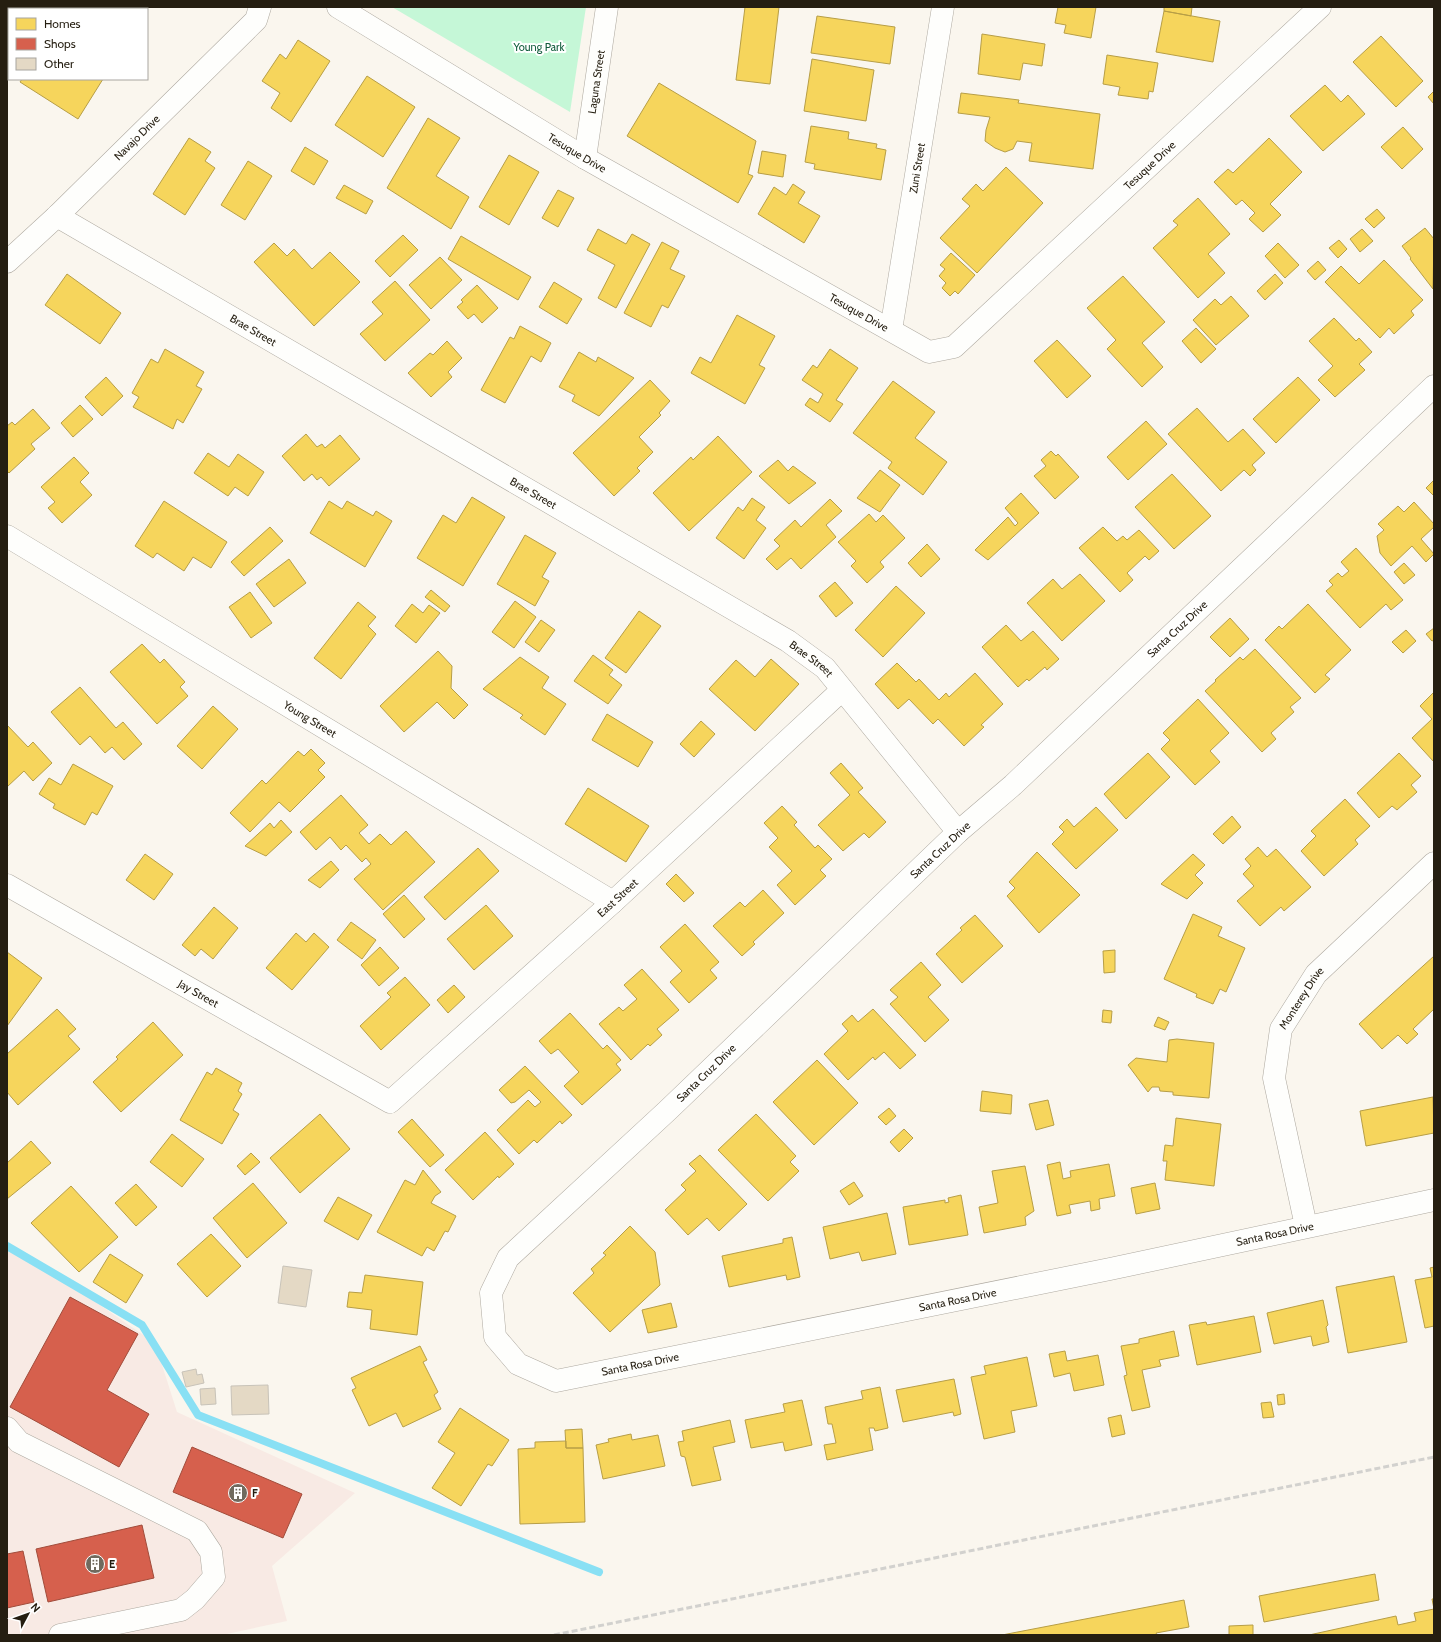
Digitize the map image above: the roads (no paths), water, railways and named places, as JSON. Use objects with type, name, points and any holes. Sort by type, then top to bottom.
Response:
[{"type":"street","name":"Navajo Drive","points":[[7,262],[57,216],[256,20],[260,7]]},
{"type":"street","name":"Tesuque Drive","points":[[338,7],[585,158],[929,352],[954,347],[1320,7]]},
{"type":"street","name":"Laguna Street","points":[[585,158],[607,7]]},
{"type":"street","name":"Zuni Street","points":[[891,330],[943,7]]},
{"type":"street","name":"Brae Street","points":[[57,216],[788,641],[825,668],[958,832]]},
{"type":"street","name":"Santa Cruz Drive","points":[[495,1337],[491,1293],[508,1258],[667,1111],[958,832],[1013,785],[1434,386]]},
{"type":"street","name":"Young Street","points":[[7,536],[613,902]]},
{"type":"street","name":"East Street","points":[[390,1102],[613,902],[842,690]]},
{"type":"street","name":"Monterey Drive","points":[[1306,1226],[1274,1078],[1281,1028],[1316,974],[1434,863]]},
{"type":"street","name":"Jay Street","points":[[7,885],[390,1102]]},
{"type":"street","name":"Santa Rosa Drive","points":[[495,1337],[518,1364],[556,1381],[1110,1269],[1306,1226],[1434,1200]]},
{"type":"street","points":[[7,1428],[19,1442],[197,1530],[211,1552],[214,1577],[195,1599],[181,1610],[60,1635]]},
{"type":"waterway","points":[[7,1246],[142,1325],[198,1415],[599,1572]]},
{"type":"railway","points":[[554,1635],[1434,1457]]},
{"type":"place","name":"F","points":[[238,1493]]},
{"type":"place","name":"E","points":[[95,1564]]},
{"type":"park label","name":"Young Park","points":[[539,47]]}]
